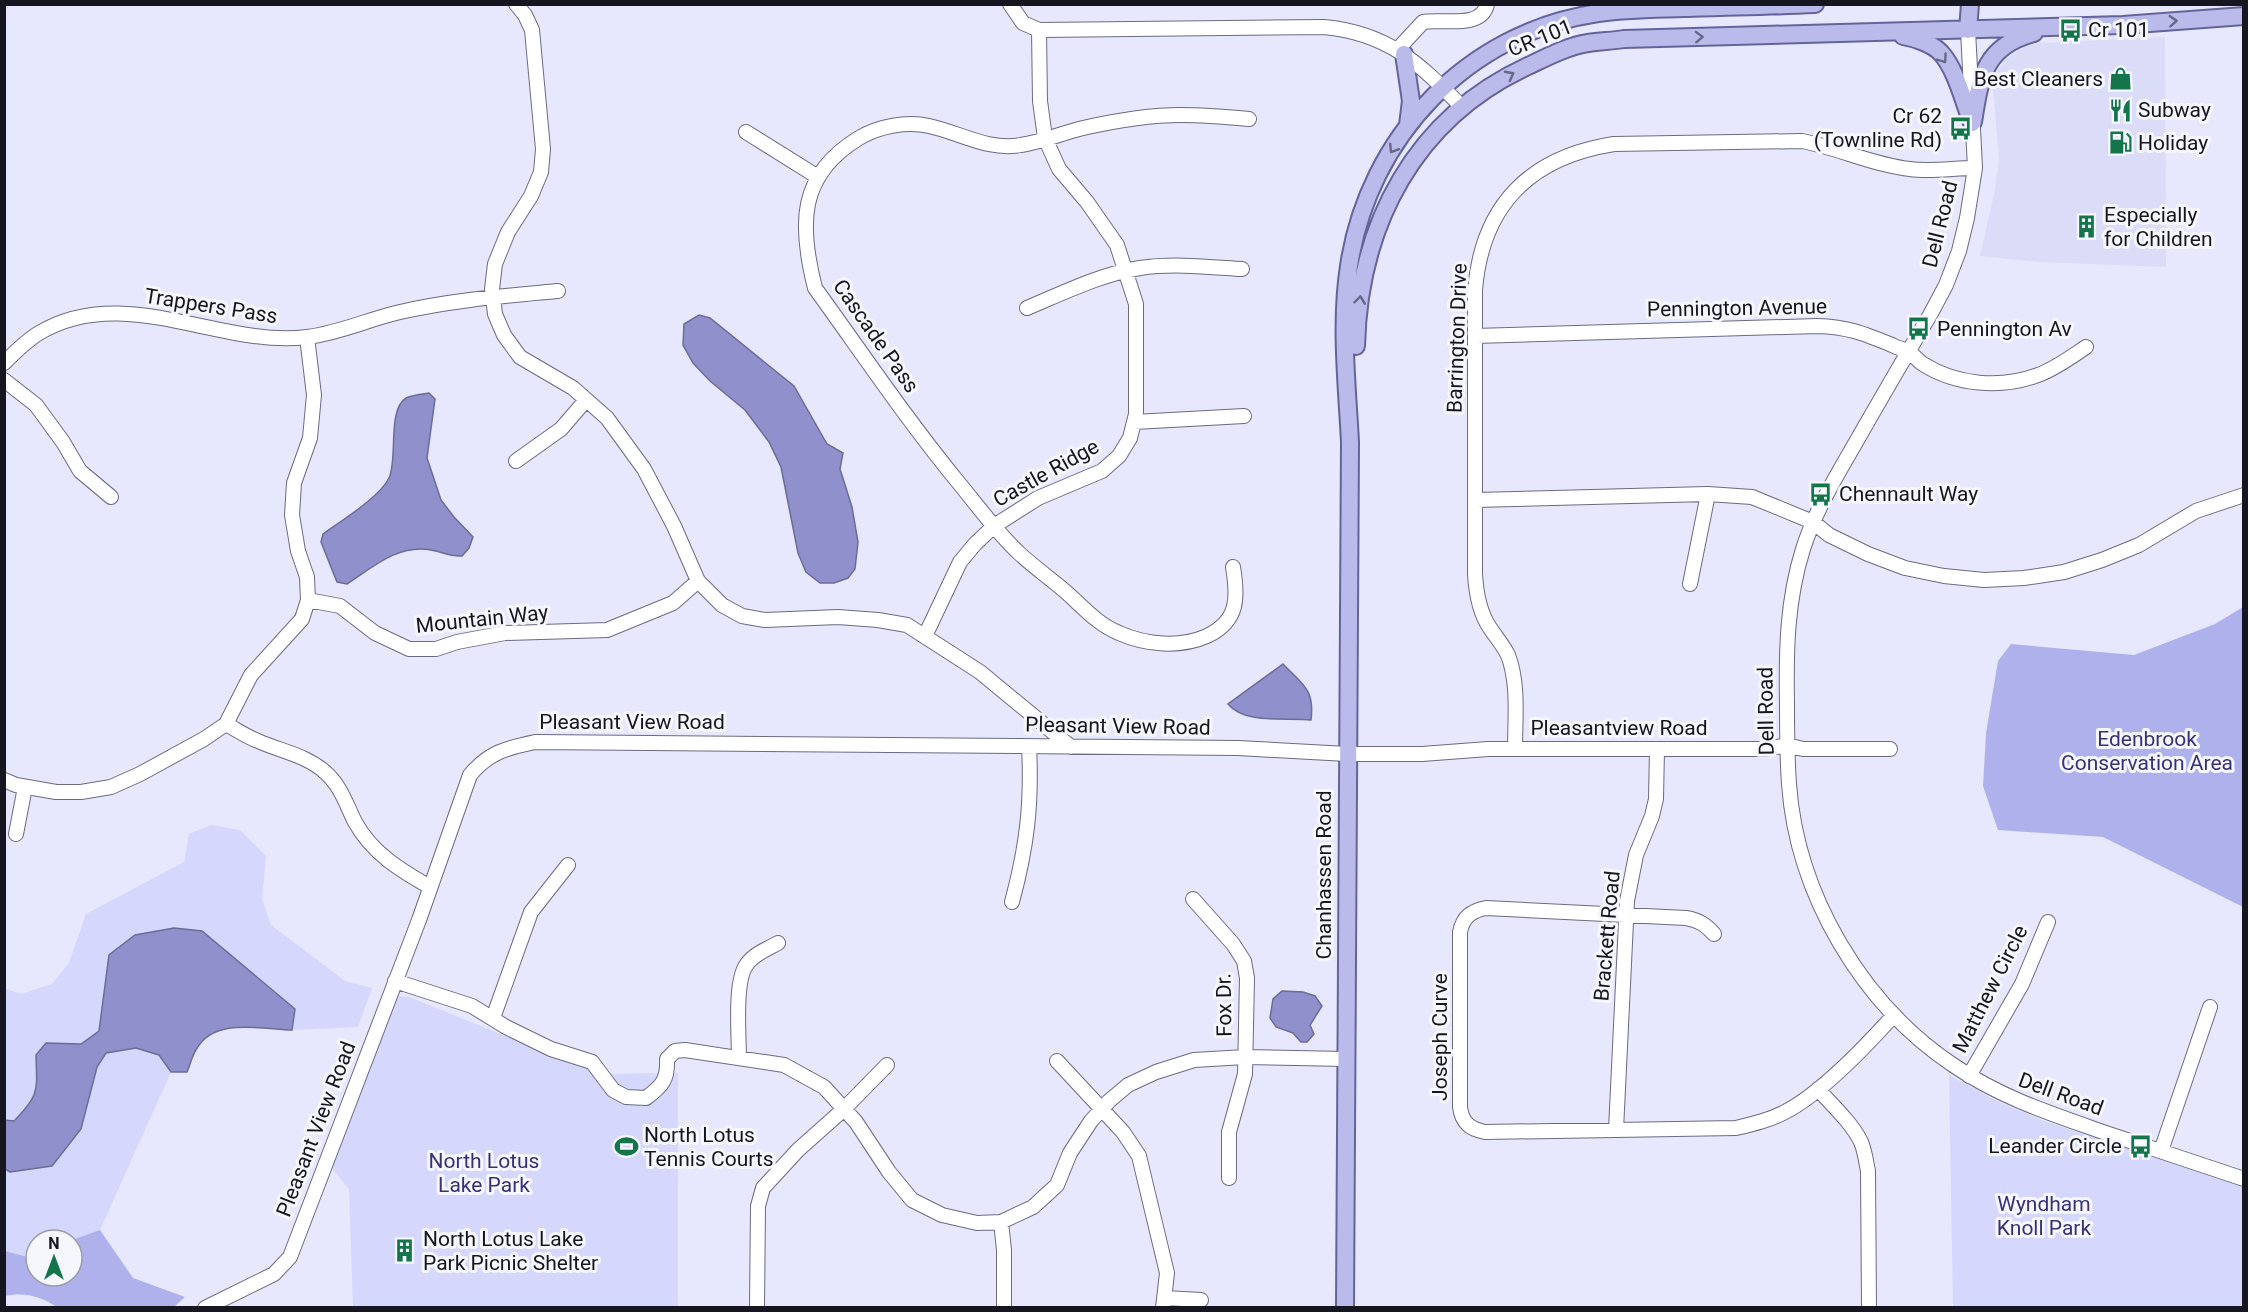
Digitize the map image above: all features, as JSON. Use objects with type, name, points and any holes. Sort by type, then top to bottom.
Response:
[{"type":"main road","name":"CR 101","points":[[1442,87],[1487,54],[1510,41],[1551,24],[1579,17],[1632,9],[1815,4]]},
{"type":"main road","points":[[1968,30],[1970,4]]},
{"type":"main road","points":[[1972,123],[1983,72],[1999,49],[2009,41],[2056,28],[2244,16]]},
{"type":"main road","name":"CR 101","points":[[1350,442],[1357,328],[1363,278],[1375,235],[1389,199],[1401,177],[1450,116],[1480,91],[1514,72],[1586,43],[1680,37],[2056,28]]},
{"type":"main road","points":[[1872,32],[1907,36],[1923,42],[1942,54],[1953,74],[1972,123]]},
{"type":"main road","points":[[1401,52],[1411,101],[1407,126]]},
{"type":"main road","points":[[1350,442],[1346,341],[1349,264],[1359,216],[1371,186],[1407,126],[1442,87]]},
{"type":"main road","name":"Chanhassen Road","points":[[1345,1308],[1350,442]]},
{"type":"street","points":[[516,4],[525,15],[532,30],[543,149],[541,172],[531,196],[508,232],[495,264],[493,297],[495,314],[504,335],[520,357],[573,388],[607,418],[644,470],[674,526],[698,581],[722,605],[742,616],[765,620],[838,617],[907,625],[980,672],[1071,747]]},
{"type":"street","points":[[1010,4],[1023,23],[1039,30],[1324,27],[1370,36],[1401,52],[1462,107]]},
{"type":"street","points":[[1401,52],[1423,22],[1472,20],[1482,15],[1487,4]]},
{"type":"street","name":"Castle Ridge","points":[[925,636],[960,562],[994,526],[1038,498],[1102,471],[1119,456],[1130,438],[1134,422],[1136,304],[1117,245],[1087,202],[1059,169],[1046,138],[1040,101],[1039,30]]},
{"type":"street","name":"Dell Road","points":[[1968,30],[1975,168],[1959,251],[1936,305],[1833,481],[1813,522],[1792,587],[1787,626],[1787,746],[1789,786],[1797,835],[1810,879],[1838,939],[1852,962],[1894,1015],[1917,1038],[1969,1076],[2003,1095],[2044,1112],[2244,1179]]},
{"type":"street","name":"Cascade Pass","points":[[1233,567],[1237,593],[1233,612],[1221,628],[1192,641],[1157,643],[1140,640],[1119,633],[1095,620],[1019,553],[934,452],[815,288],[807,258],[805,224],[811,192],[821,169],[841,149],[869,132],[898,124],[929,126],[1002,147],[1022,145],[1128,120],[1170,116],[1249,119]]},
{"type":"street","points":[[746,132],[818,177]]},
{"type":"street","name":"Barrington Drive","points":[[1515,749],[1515,689],[1512,670],[1507,654],[1488,626],[1476,592],[1477,266],[1483,242],[1507,199],[1544,167],[1566,155],[1614,144],[1803,141],[1828,146],[1882,164],[1912,170],[1975,168]]},
{"type":"street","points":[[1027,308],[1069,290],[1142,268],[1200,266],[1242,269]]},
{"type":"street","name":"Trappers Pass","points":[[4,363],[38,333],[62,322],[95,314],[130,314],[169,318],[272,339],[307,337],[344,330],[396,313],[449,302],[558,291]]},
{"type":"street","name":"Pennington Avenue","points":[[1475,336],[1842,327],[1868,334],[1908,352],[1923,364],[1949,376],[1972,382],[1995,384],[2040,375],[2086,347]]},
{"type":"street","points":[[4,780],[25,787],[56,792],[81,792],[111,787],[140,774],[204,739],[226,724],[251,675],[302,618],[308,600],[307,577],[298,551],[292,515],[294,483],[310,438],[314,395],[307,337]]},
{"type":"street","points":[[4,380],[36,405],[63,442],[80,471],[111,497]]},
{"type":"street","points":[[516,461],[561,429],[586,399]]},
{"type":"street","points":[[1134,422],[1244,416]]},
{"type":"street","points":[[1690,584],[1708,494]]},
{"type":"street","points":[[1475,500],[1708,494],[1752,497],[1813,522],[1829,535],[1868,554],[1905,568],[1984,580],[2024,578],[2064,572],[2102,560],[2139,544],[2196,511],[2244,495]]},
{"type":"street","name":"Mountain Way","points":[[308,600],[340,606],[375,633],[409,649],[436,649],[457,642],[505,633],[607,630],[673,603],[698,581]]},
{"type":"street","points":[[226,724],[257,741],[296,755],[324,771],[338,786],[355,822],[371,846],[397,868],[430,887]]},
{"type":"street","name":"Pleasant View Road","points":[[205,1308],[274,1274],[290,1257],[471,775],[482,761],[514,747],[535,742],[1238,748],[1347,754]]},
{"type":"street","points":[[1012,902],[1030,819],[1029,746]]},
{"type":"street","name":"Pleasantview Road","points":[[1347,754],[1422,754],[1466,749],[1766,749],[1787,746],[1803,749],[1890,749]]},
{"type":"street","name":"Brackett Road","points":[[1616,1130],[1630,878],[1656,799],[1658,749]]},
{"type":"street","points":[[15,834],[25,787]]},
{"type":"street","points":[[492,1018],[531,912],[568,865]]},
{"type":"street","name":"Fox Dr.","points":[[1193,899],[1233,944],[1244,961],[1246,978],[1245,1074],[1229,1132],[1229,1178]]},
{"type":"street","name":"Joseph Curve","points":[[1714,934],[1697,920],[1486,908],[1468,915],[1462,922],[1460,932],[1461,1117],[1475,1130],[1485,1132],[1736,1128],[1762,1122],[1786,1111],[1818,1089],[1894,1015]]},
{"type":"street","name":"Matthew Circle","points":[[1969,1076],[2022,984],[2048,922]]},
{"type":"street","points":[[739,1058],[738,1015],[741,973],[759,953],[778,943]]},
{"type":"street","points":[[395,981],[472,1006],[551,1049],[592,1062],[613,1090],[626,1097],[646,1098],[662,1085],[668,1069],[667,1059],[675,1051],[685,1050],[784,1065],[824,1088],[844,1109],[856,1122],[889,1172],[912,1200],[942,1215],[977,1223],[1001,1222],[1033,1207],[1057,1185],[1070,1153],[1101,1110],[1128,1085],[1156,1072],[1194,1060],[1346,1059]]},
{"type":"street","points":[[2161,1151],[2210,1007]]},
{"type":"street","points":[[1057,1061],[1123,1132],[1139,1156],[1167,1273],[1164,1303],[1201,1300]]},
{"type":"street","points":[[758,1308],[758,1206],[763,1188],[798,1150],[844,1109],[887,1065]]},
{"type":"street","points":[[1818,1089],[1854,1131],[1862,1143],[1866,1157],[1869,1308]]},
{"type":"street","points":[[1001,1222],[1004,1250],[1004,1308]]},
{"type":"shaded area","points":[[2165,37],[2166,267],[2039,262],[1980,256],[1995,190],[1999,158],[1993,90],[1998,71],[2006,59],[2026,46],[2038,43]]},
{"type":"shaded area","points":[[699,315],[710,318],[794,386],[827,444],[843,453],[840,469],[852,507],[858,542],[855,569],[848,578],[834,583],[820,583],[806,572],[798,553],[781,467],[769,442],[745,410],[710,381],[693,363],[683,345],[684,324]]},
{"type":"shaded area","points":[[429,393],[435,399],[427,458],[441,500],[473,537],[469,548],[462,556],[431,550],[408,550],[386,558],[347,584],[337,582],[321,542],[323,534],[359,508],[384,485],[392,470],[395,424],[400,404],[408,397]]},
{"type":"shaded area","points":[[1283,664],[1301,682],[1309,694],[1311,720],[1255,718],[1235,711],[1228,704]]},
{"type":"shaded area","points":[[174,928],[202,931],[295,1009],[292,1030],[239,1027],[214,1033],[196,1050],[187,1072],[171,1072],[159,1055],[136,1048],[106,1053],[97,1067],[81,1129],[52,1166],[10,1172],[5,1169],[5,1120],[14,1121],[33,1098],[36,1084],[36,1055],[46,1043],[81,1044],[99,1031],[109,955],[135,935]]},
{"type":"shaded area","points":[[1282,991],[1303,992],[1315,996],[1322,1006],[1310,1025],[1314,1034],[1307,1042],[1301,1042],[1293,1033],[1276,1027],[1270,1018],[1273,999]]},
{"type":"green space","name":"Edenbrook Conservation Area","points":[[2243,607],[2243,907],[2103,837],[1998,830],[1983,786],[1986,733],[1998,661],[2011,644],[2134,655],[2215,624]]},
{"type":"green space","points":[[211,825],[240,830],[266,856],[262,899],[271,925],[345,981],[372,988],[358,1027],[292,1030],[295,1009],[109,955],[99,1031],[81,1044],[36,1055],[36,1084],[32,1098],[13,1121],[5,1120],[4,988],[21,994],[52,984],[69,963],[86,914],[184,862],[189,834]]},
{"type":"green space","name":"North Lotus Lake Park","points":[[399,996],[409,997],[568,1061],[589,1065],[597,1074],[678,1073],[678,1307],[353,1307],[349,1189],[326,1161],[391,1007]]},
{"type":"green space","points":[[136,1047],[159,1055],[171,1072],[100,1230],[84,1236],[84,1228],[24,1228],[24,1256],[5,1251],[4,1169],[10,1172],[81,1129],[97,1066],[106,1053]]},
{"type":"green space","name":"Wyndham Knoll Park","points":[[1949,1075],[1997,1101],[2044,1121],[2243,1187],[2243,1307],[1953,1307]]},
{"type":"green space","points":[[100,1230],[133,1278],[185,1297],[174,1307],[58,1308],[33,1296],[19,1294],[5,1296],[5,1251],[24,1256],[24,1288],[84,1288],[84,1236]]},
{"type":"place","name":"Cr 101","points":[[2070,30]]},
{"type":"place","name":"Best Cleaners","points":[[2121,79]]},
{"type":"place","name":"Subway","points":[[2120,110]]},
{"type":"place","name":"Cr 62 (Townline Rd)","points":[[1960,128]]},
{"type":"place","name":"Holiday","points":[[2120,143]]},
{"type":"place","name":"Especially for Children","points":[[2086,227]]},
{"type":"place","name":"Pennington Av","points":[[1919,329]]},
{"type":"place","name":"Chennault Way","points":[[1821,494]]},
{"type":"place","name":"Leander Circle","points":[[2140,1146]]},
{"type":"place","name":"North Lotus Tennis Courts","points":[[626,1147]]},
{"type":"place","name":"North Lotus Lake Park Picnic Shelter","points":[[405,1251]]}]
